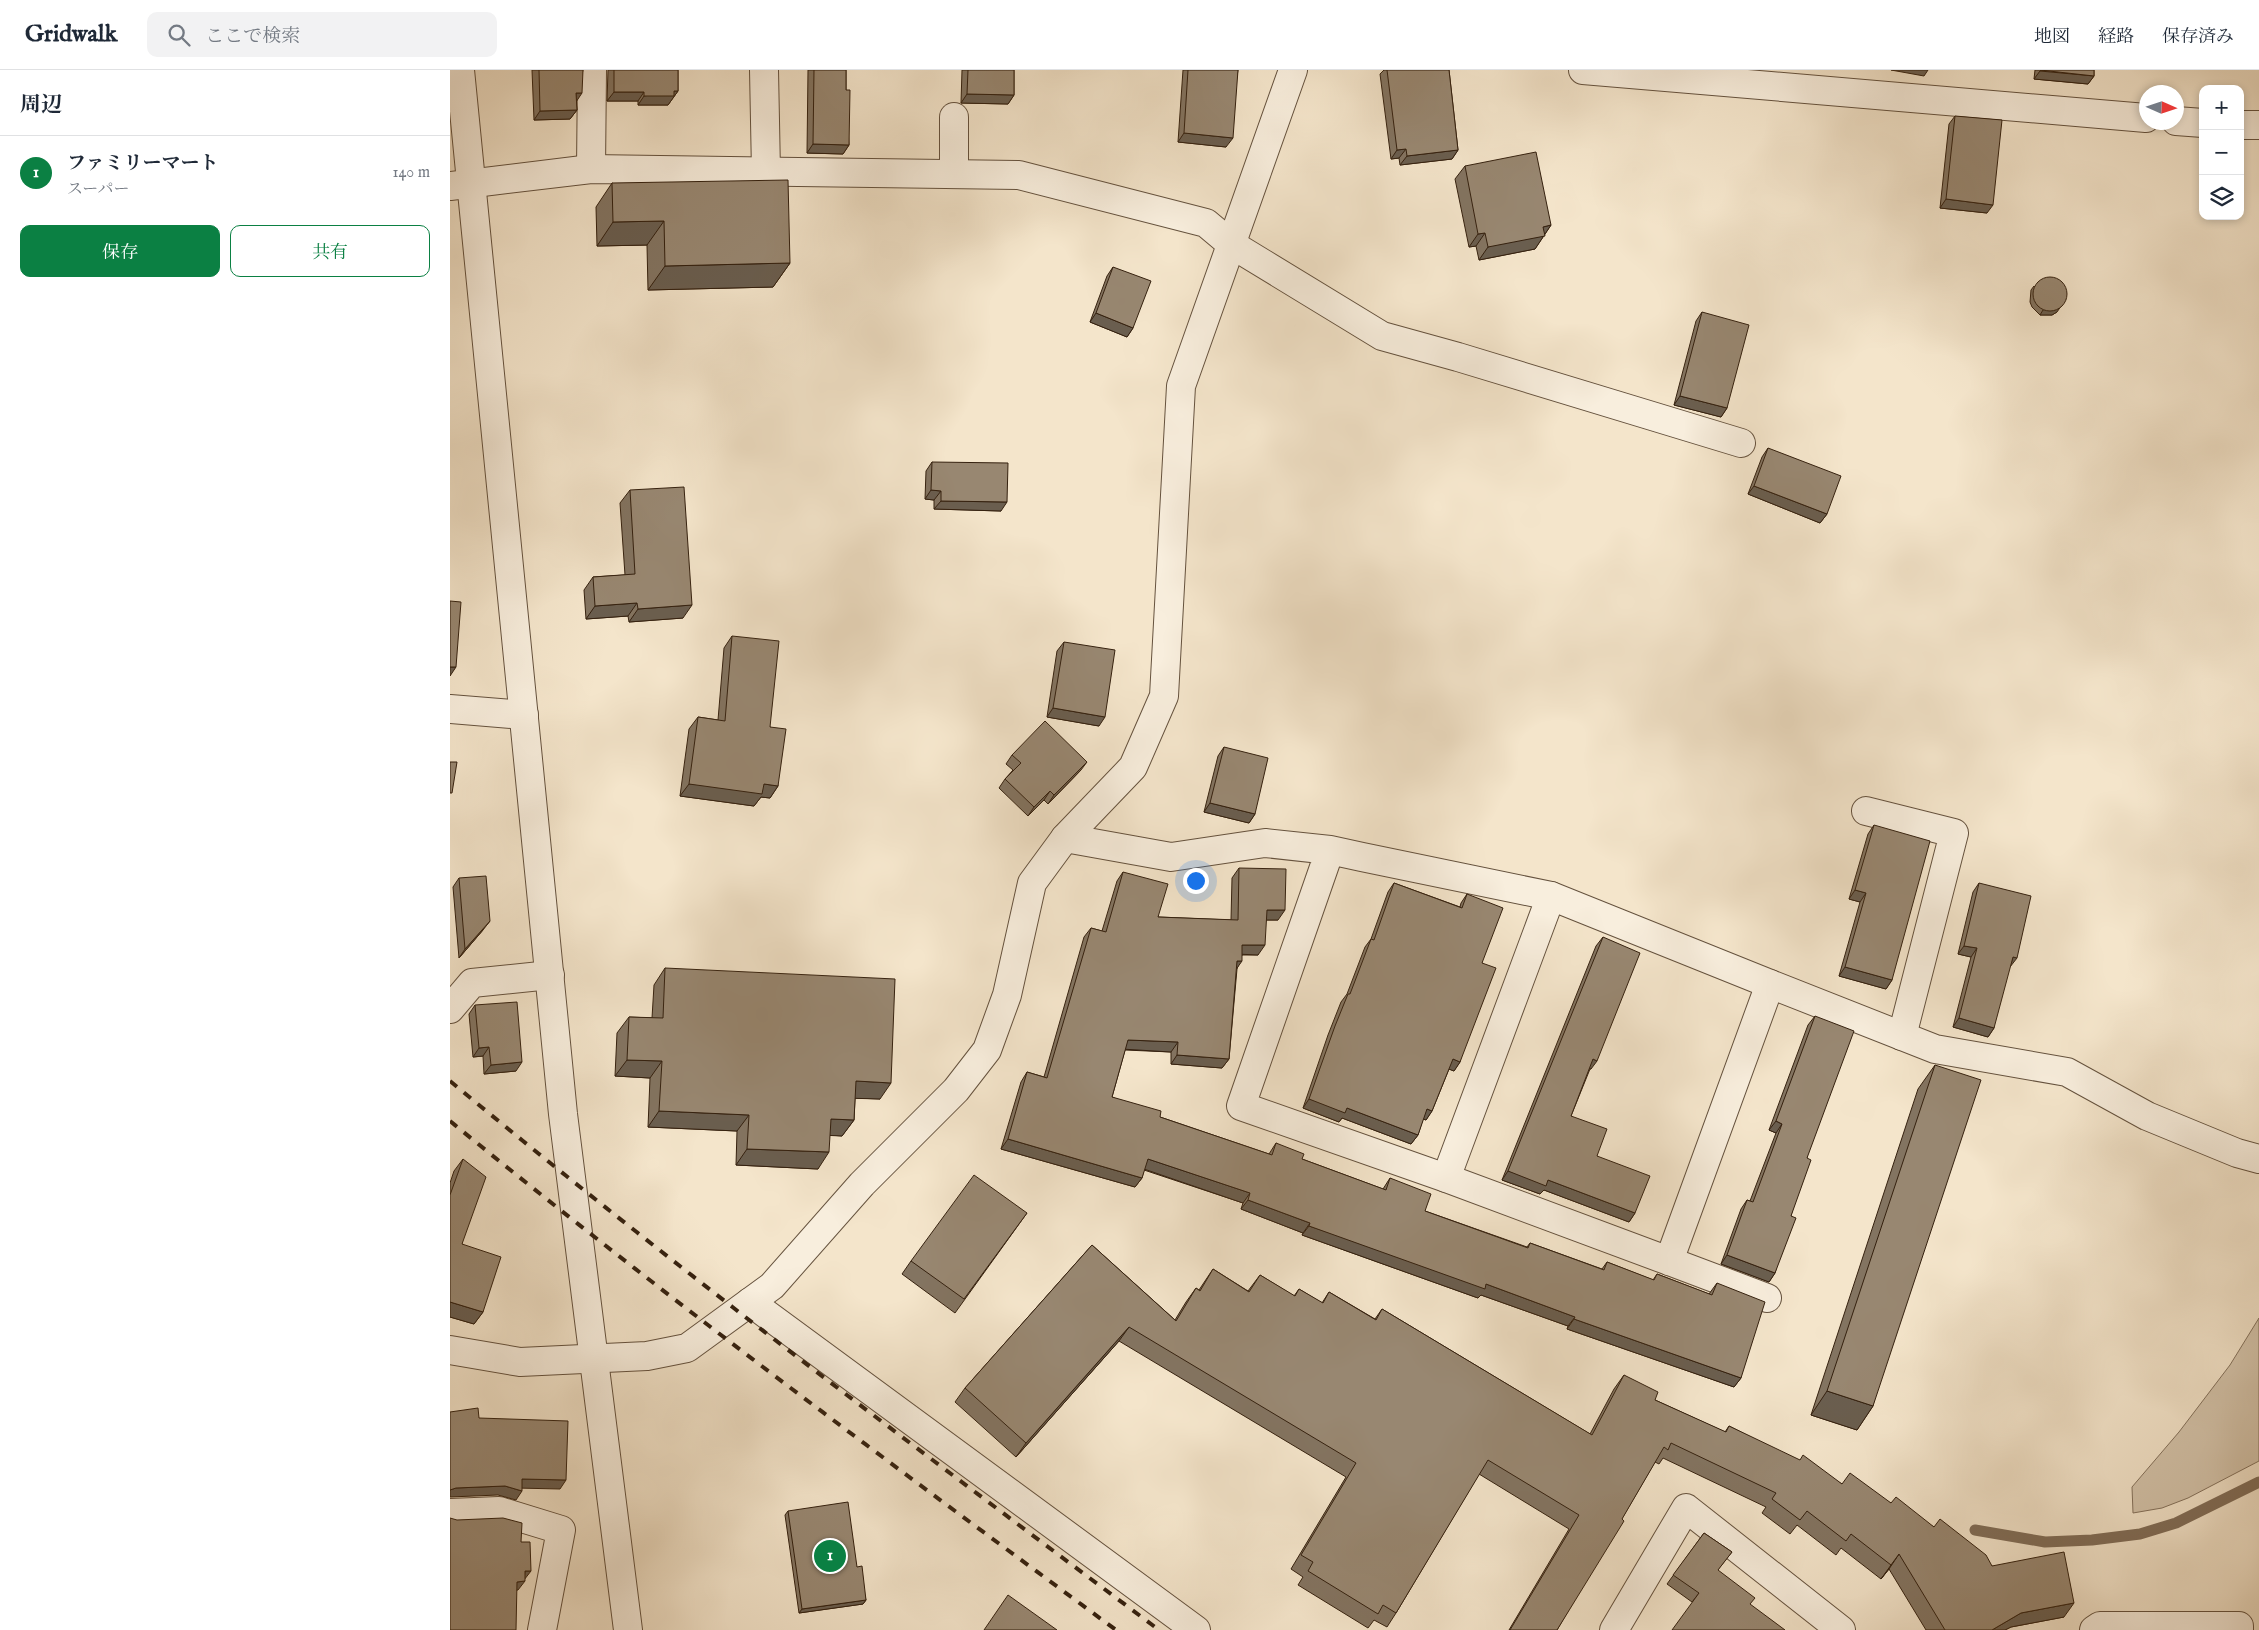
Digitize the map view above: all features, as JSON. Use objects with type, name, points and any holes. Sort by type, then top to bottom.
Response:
[{"type":"street","points":[[460,70],[461,185],[524,715],[563,1114],[628,1630]]},
{"type":"street","points":[[591,169],[592,70]]},
{"type":"street","points":[[764,70],[766,172]]},
{"type":"street","points":[[450,1350],[520,1362],[647,1356],[688,1348],[772,1286],[862,1184],[956,1090],[988,1050],[1006,995],[1032,883],[1065,838],[1134,767],[1164,696],[1181,386],[1294,70]]},
{"type":"street","points":[[1583,70],[1828,80],[2139,117]]},
{"type":"street","points":[[954,117],[954,174]]},
{"type":"street","points":[[2184,121],[2199,123]]},
{"type":"street","points":[[2244,125],[2259,125]]},
{"type":"street","points":[[461,185],[591,169],[1019,175],[1206,223],[1231,244],[1382,336],[1458,357],[1741,444]]},
{"type":"street","points":[[450,709],[524,715]]},
{"type":"street","points":[[1866,811],[1954,833],[1902,1036]]},
{"type":"street","points":[[1065,838],[1171,857],[1265,843],[1330,850],[1551,896],[1935,1049],[2067,1072],[2147,1116],[2237,1153],[2259,1158]]},
{"type":"street","points":[[1330,850],[1241,1106],[1446,1178],[1767,1298]]},
{"type":"street","points":[[1446,1178],[1551,896]]},
{"type":"street","points":[[450,1009],[472,983],[550,975]]},
{"type":"street","points":[[1669,1261],[1770,984]]},
{"type":"street","points":[[750,1302],[1196,1630]]},
{"type":"street","points":[[1614,1630],[1686,1508],[1842,1630]]},
{"type":"street","points":[[450,1513],[499,1511],[561,1530],[542,1630]]},
{"type":"street","points":[[2094,1630],[2100,1626],[2239,1626],[2239,1630]]},
{"type":"shaded area","points":[[2259,1318],[2259,1461],[2188,1498],[2162,1508],[2133,1513],[2132,1487],[2179,1432],[2230,1365]]},
{"type":"building","points":[[539,70],[583,70],[582,93],[576,93],[577,110],[540,111]]},
{"type":"building","points":[[614,70],[678,70],[678,91],[674,91],[674,96],[644,96],[644,92],[614,92]]},
{"type":"building","points":[[814,70],[846,70],[846,90],[850,90],[849,145],[813,144]]},
{"type":"building","points":[[968,70],[1014,70],[1014,95],[967,94]]},
{"type":"building","points":[[1188,70],[1238,70],[1233,138],[1184,133]]},
{"type":"building","points":[[1387,70],[1449,70],[1458,150],[1407,156],[1406,149],[1397,150]]},
{"type":"building","points":[[2040,70],[2094,70],[2094,76]]},
{"type":"building","points":[[1955,116],[2002,120],[1993,205],[1946,199]]},
{"type":"building","points":[[1536,152],[1551,225],[1543,227],[1545,236],[1488,247],[1485,233],[1478,234],[1465,166]]},
{"type":"building","points":[[788,180],[790,263],[665,266],[664,221],[613,222],[612,183]]},
{"type":"building","points":[[1113,267],[1151,281],[1133,328],[1096,313]]},
{"type":"building","points":[[2050,277],[2062,282],[2067,294],[2062,306],[2050,311],[2038,306],[2033,294],[2038,282]]},
{"type":"building","points":[[1702,312],[1749,325],[1727,408],[1680,396]]},
{"type":"building","points":[[1768,448],[1841,476],[1827,514],[1754,486]]},
{"type":"building","points":[[932,462],[1008,463],[1007,502],[941,501],[941,491],[931,490]]},
{"type":"building","points":[[684,487],[692,605],[638,609],[637,603],[595,606],[593,577],[635,574],[630,490]]},
{"type":"building","points":[[450,601],[461,602],[456,667],[450,667]]},
{"type":"building","points":[[732,636],[779,641],[770,727],[786,729],[778,786],[764,784],[762,794],[689,784],[698,717],[725,721]]},
{"type":"building","points":[[1064,642],[1115,650],[1105,717],[1053,708]]},
{"type":"building","points":[[1045,721],[1087,762],[1054,795],[1050,791],[1034,807],[1005,779],[1021,763],[1012,755]]},
{"type":"building","points":[[1224,747],[1268,758],[1255,814],[1210,803]]},
{"type":"building","points":[[450,762],[457,762],[452,793],[450,793]]},
{"type":"building","points":[[1874,825],[1930,841],[1892,980],[1845,967],[1866,893],[1855,890]]},
{"type":"building","points":[[1239,868],[1286,869],[1285,910],[1267,910],[1265,945],[1242,945],[1242,961],[1237,961],[1229,1059],[1177,1055],[1178,1042],[1128,1040],[1112,1097],[1161,1111],[1160,1117],[1272,1155],[1276,1143],[1304,1154],[1302,1159],[1386,1190],[1390,1178],[1431,1194],[1425,1211],[1528,1248],[1530,1243],[1604,1270],[1607,1262],[1654,1280],[1657,1274],[1712,1295],[1717,1283],[1765,1302],[1741,1378],[1574,1319],[1575,1317],[1486,1284],[1485,1289],[1309,1226],[1310,1223],[1248,1200],[1250,1193],[1148,1159],[1142,1178],[1008,1139],[1027,1072],[1047,1078],[1091,928],[1106,932],[1123,872],[1168,884],[1158,917],[1238,920]]},
{"type":"building","points":[[486,876],[490,921],[465,949],[459,878]]},
{"type":"building","points":[[1394,883],[1462,908],[1467,894],[1503,908],[1482,963],[1496,968],[1460,1062],[1453,1059],[1432,1111],[1427,1109],[1418,1135],[1347,1108],[1345,1113],[1309,1099],[1335,1026],[1348,994],[1350,994],[1371,939],[1374,940]]},
{"type":"building","points":[[1979,883],[2031,896],[2017,958],[2013,957],[1994,1028],[1959,1018],[1977,948],[1964,946]]},
{"type":"building","points":[[1603,937],[1640,953],[1597,1061],[1593,1059],[1571,1116],[1607,1129],[1597,1156],[1650,1176],[1635,1213],[1548,1180],[1546,1186],[1508,1171]]},
{"type":"building","points":[[665,968],[895,979],[891,1083],[856,1081],[854,1120],[831,1119],[829,1152],[747,1149],[749,1115],[659,1111],[662,1061],[627,1060],[629,1017],[663,1018]]},
{"type":"building","points":[[517,1002],[522,1062],[491,1065],[489,1047],[479,1048],[475,1005]]},
{"type":"building","points":[[1815,1016],[1854,1031],[1807,1158],[1811,1160],[1791,1216],[1796,1218],[1775,1273],[1727,1255],[1747,1200],[1753,1202],[1782,1124],[1776,1121]]},
{"type":"building","points":[[1935,1065],[1981,1080],[1873,1406],[1827,1391]]},
{"type":"building","points":[[463,1159],[486,1177],[462,1244],[501,1257],[483,1312],[450,1302],[450,1195]]},
{"type":"building","points":[[974,1175],[1027,1213],[964,1299],[911,1261]]},
{"type":"building","points":[[1092,1245],[1176,1321],[1196,1288],[1200,1291],[1213,1269],[1249,1292],[1260,1275],[1295,1296],[1299,1289],[1323,1303],[1329,1292],[1376,1320],[1382,1309],[1592,1435],[1624,1375],[1658,1392],[1655,1400],[1726,1432],[1729,1426],[1800,1460],[1803,1455],[1842,1484],[1850,1473],[1891,1503],[1896,1497],[1934,1527],[1940,1519],[1986,1555],[1992,1566],[2064,1552],[2074,1603],[2021,1613],[1992,1630],[1945,1630],[1899,1554],[1891,1565],[1851,1534],[1846,1541],[1807,1511],[1800,1520],[1772,1499],[1776,1493],[1671,1443],[1668,1450],[1664,1447],[1622,1519],[1624,1521],[1557,1630],[1510,1630],[1579,1515],[1488,1460],[1396,1613],[1383,1605],[1378,1614],[1308,1571],[1313,1562],[1301,1555],[1356,1463],[1129,1327],[1026,1443],[965,1388]]},
{"type":"building","points":[[478,1408],[479,1418],[568,1421],[566,1480],[522,1479],[522,1491],[505,1486],[456,1488],[450,1490],[450,1412]]},
{"type":"building","points":[[848,1502],[857,1567],[862,1566],[866,1600],[802,1609],[788,1511]]},
{"type":"building","points":[[450,1518],[457,1520],[503,1518],[522,1523],[521,1542],[530,1542],[531,1571],[525,1571],[525,1581],[517,1582],[516,1630],[450,1630]]},
{"type":"building","points":[[1704,1533],[1732,1552],[1718,1570],[1755,1598],[1750,1604],[1785,1630],[1672,1630],[1699,1593],[1673,1575]]},
{"type":"building","points":[[1008,1595],[1057,1630],[984,1630]]},
{"type":"waterway","points":[[1975,1530],[2045,1542],[2092,1540],[2140,1534],[2176,1523],[2259,1482]]},
{"type":"railway","points":[[450,1081],[712,1291],[890,1428],[1159,1630]]},
{"type":"railway","points":[[450,1121],[696,1316],[863,1443],[1116,1630]]},
{"type":"place","name":"ファミリーマート","points":[[830,1556]]}]
